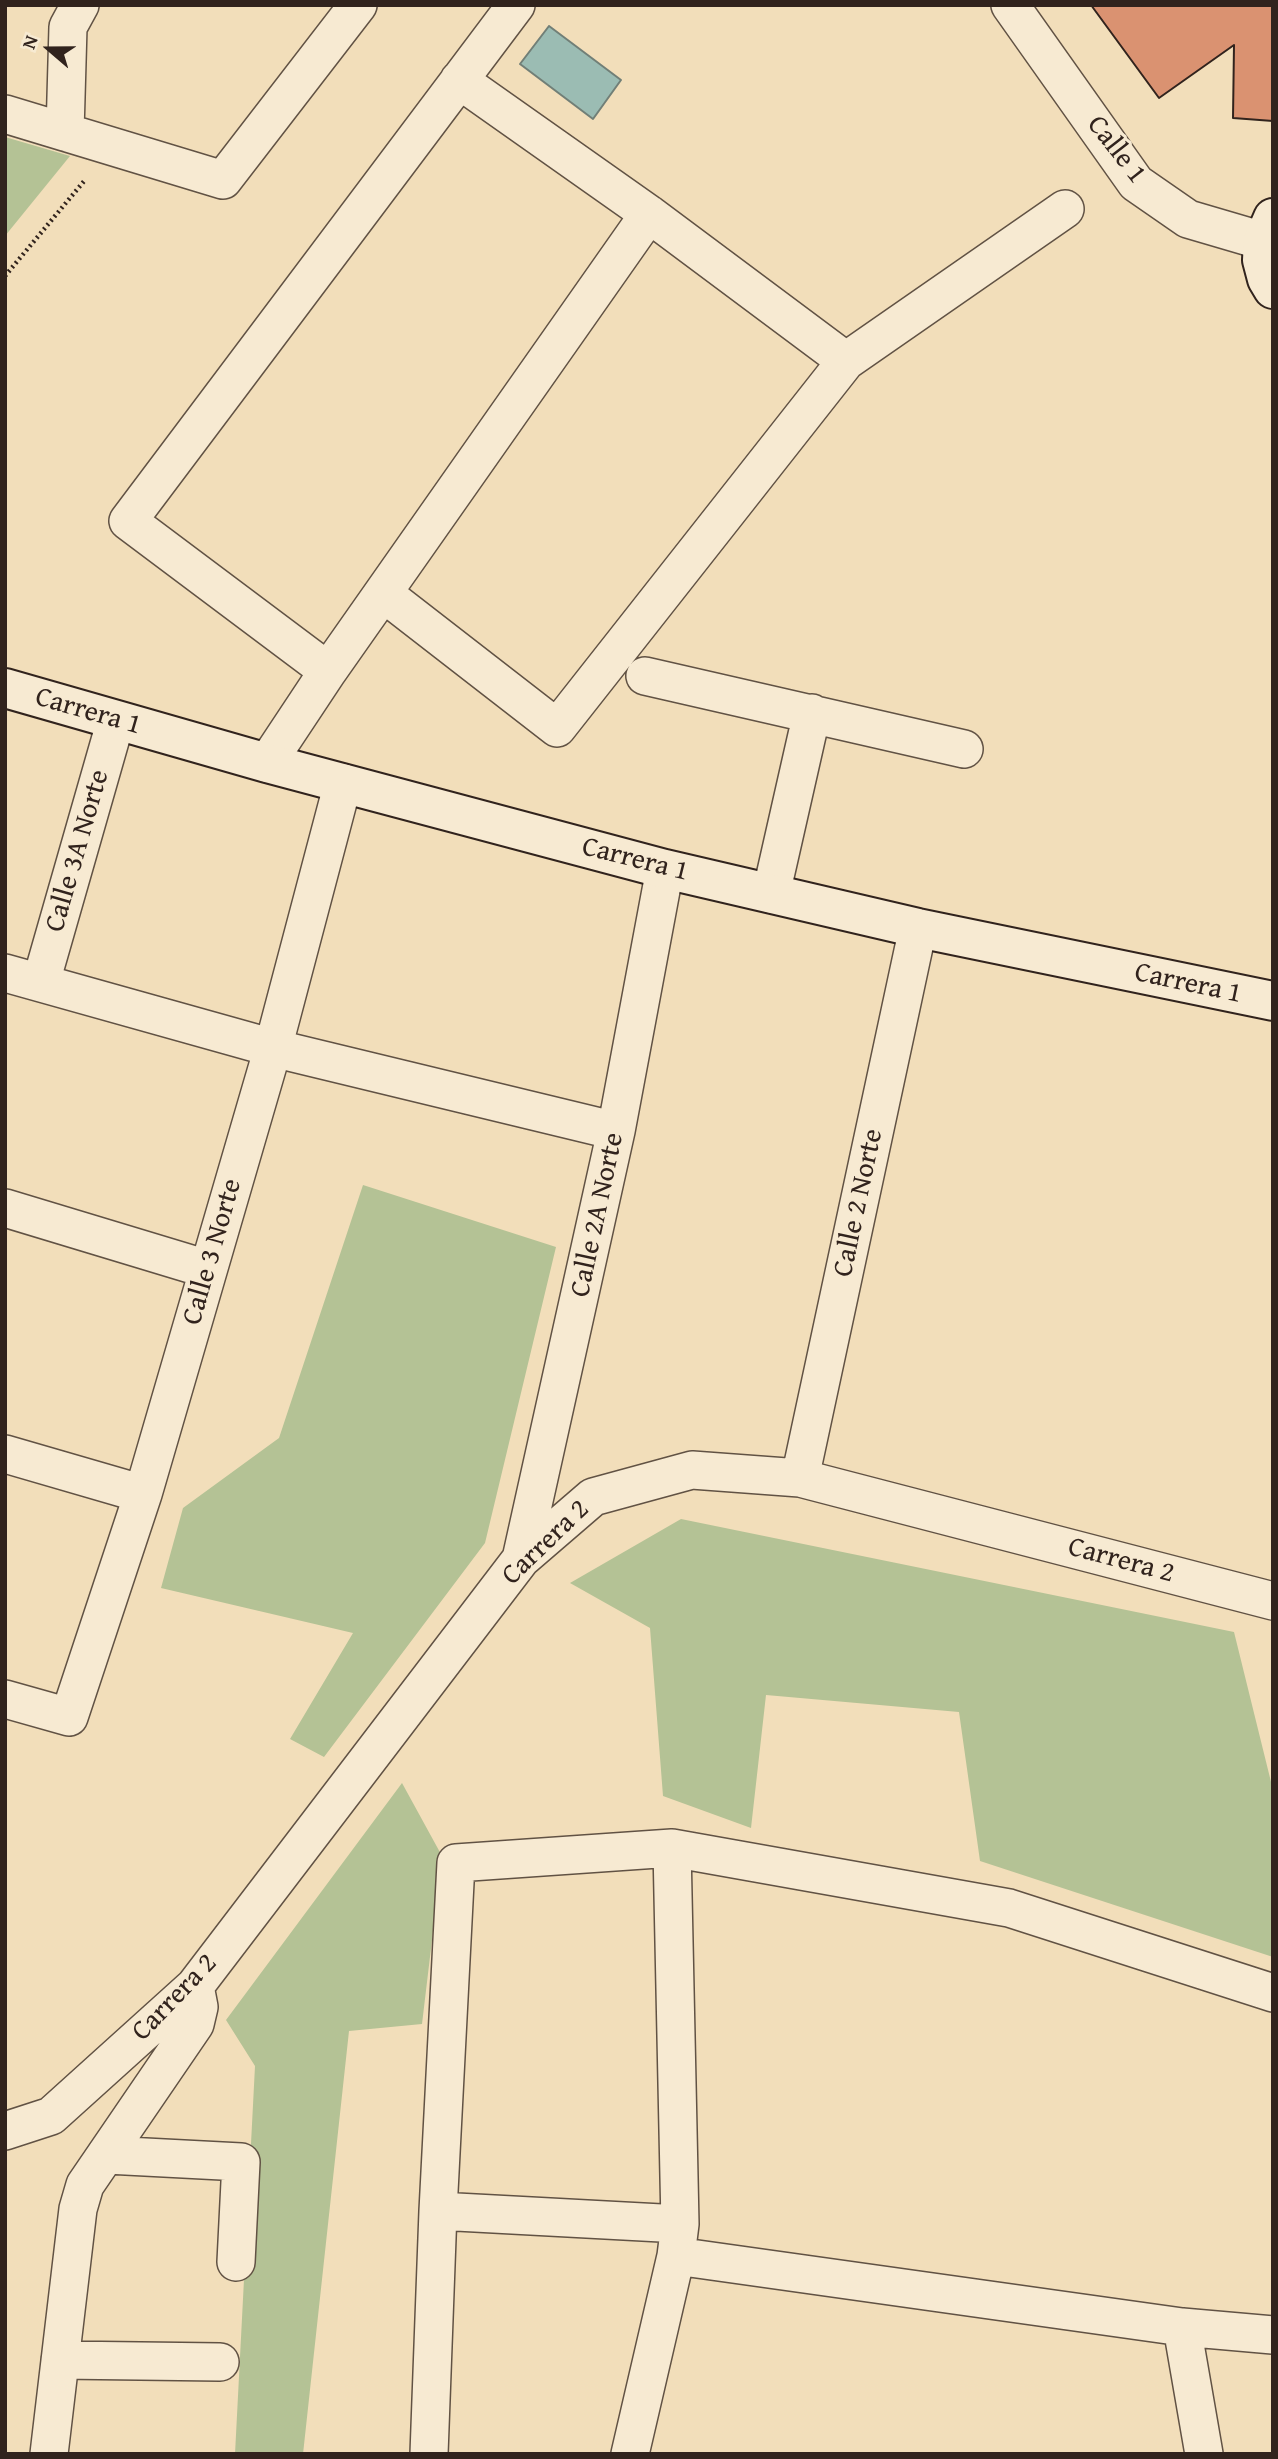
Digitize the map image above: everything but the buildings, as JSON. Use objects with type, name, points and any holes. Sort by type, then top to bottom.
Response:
[{"type":"street","points":[[65,132],[68,27],[80,5]]},
{"type":"street","points":[[5,114],[223,180],[358,5]]},
{"type":"street","points":[[328,671],[128,521],[516,5]]},
{"type":"street","name":"Calle 1","points":[[1010,5],[1136,183],[1188,219],[1268,230],[1262,260],[1273,289]]},
{"type":"street","points":[[459,80],[649,214],[846,362]]},
{"type":"street","points":[[383,593],[556,728],[846,362],[1065,209]]},
{"type":"street","points":[[267,763],[328,671],[649,214]]},
{"type":"street","points":[[645,676],[964,749]]},
{"type":"street","name":"Carrera 1","points":[[5,688],[267,763],[665,869],[918,928],[1273,1001]]},
{"type":"street","points":[[771,894],[812,713]]},
{"type":"street","name":"Calle 3A Norte","points":[[41,982],[116,720]]},
{"type":"street","name":"Calle 3 Norte","points":[[5,1699],[69,1717],[143,1494],[273,1048],[343,783]]},
{"type":"street","name":"Calle 2A Norte","points":[[521,1559],[617,1131],[665,869]]},
{"type":"street","name":"Calle 2 Norte","points":[[800,1478],[918,928]]},
{"type":"street","points":[[5,973],[273,1048],[617,1131]]},
{"type":"street","points":[[5,1208],[207,1269]]},
{"type":"street","points":[[5,1454],[143,1494]]},
{"type":"street","name":"Carrera 2","points":[[5,2131],[51,2116],[195,1986],[521,1559],[593,1497],[692,1470],[800,1478],[1273,1601]]},
{"type":"street","points":[[429,2454],[456,1863],[671,1848],[1009,1908],[1273,1993]]},
{"type":"street","points":[[630,2454],[678,2240],[671,1848]]},
{"type":"street","points":[[49,2454],[78,2209],[85,2185],[195,2024],[199,2007],[195,1986]]},
{"type":"street","points":[[107,2155],[241,2162],[236,2262]]},
{"type":"street","points":[[438,2211],[678,2240],[1182,2328],[1273,2335]]},
{"type":"street","points":[[1182,2328],[1204,2454]]},
{"type":"street","points":[[60,2360],[220,2362]]},
{"type":"path","points":[[5,276],[111,147]]},
{"type":"green space","points":[[5,137],[70,156],[5,236]]},
{"type":"green space","points":[[363,1185],[556,1247],[485,1543],[324,1757],[290,1739],[353,1633],[161,1588],[183,1508],[279,1438]]},
{"type":"green space","points":[[681,1519],[1234,1632],[1273,1790],[1273,1957],[980,1861],[959,1712],[766,1695],[751,1828],[663,1796],[650,1628],[570,1583]]},
{"type":"green space","points":[[402,1783],[442,1856],[422,2024],[349,2031],[303,2454],[235,2454],[255,2066],[226,2020]]},
{"type":"water","points":[[549,26],[621,80],[593,119],[520,64]]}]
